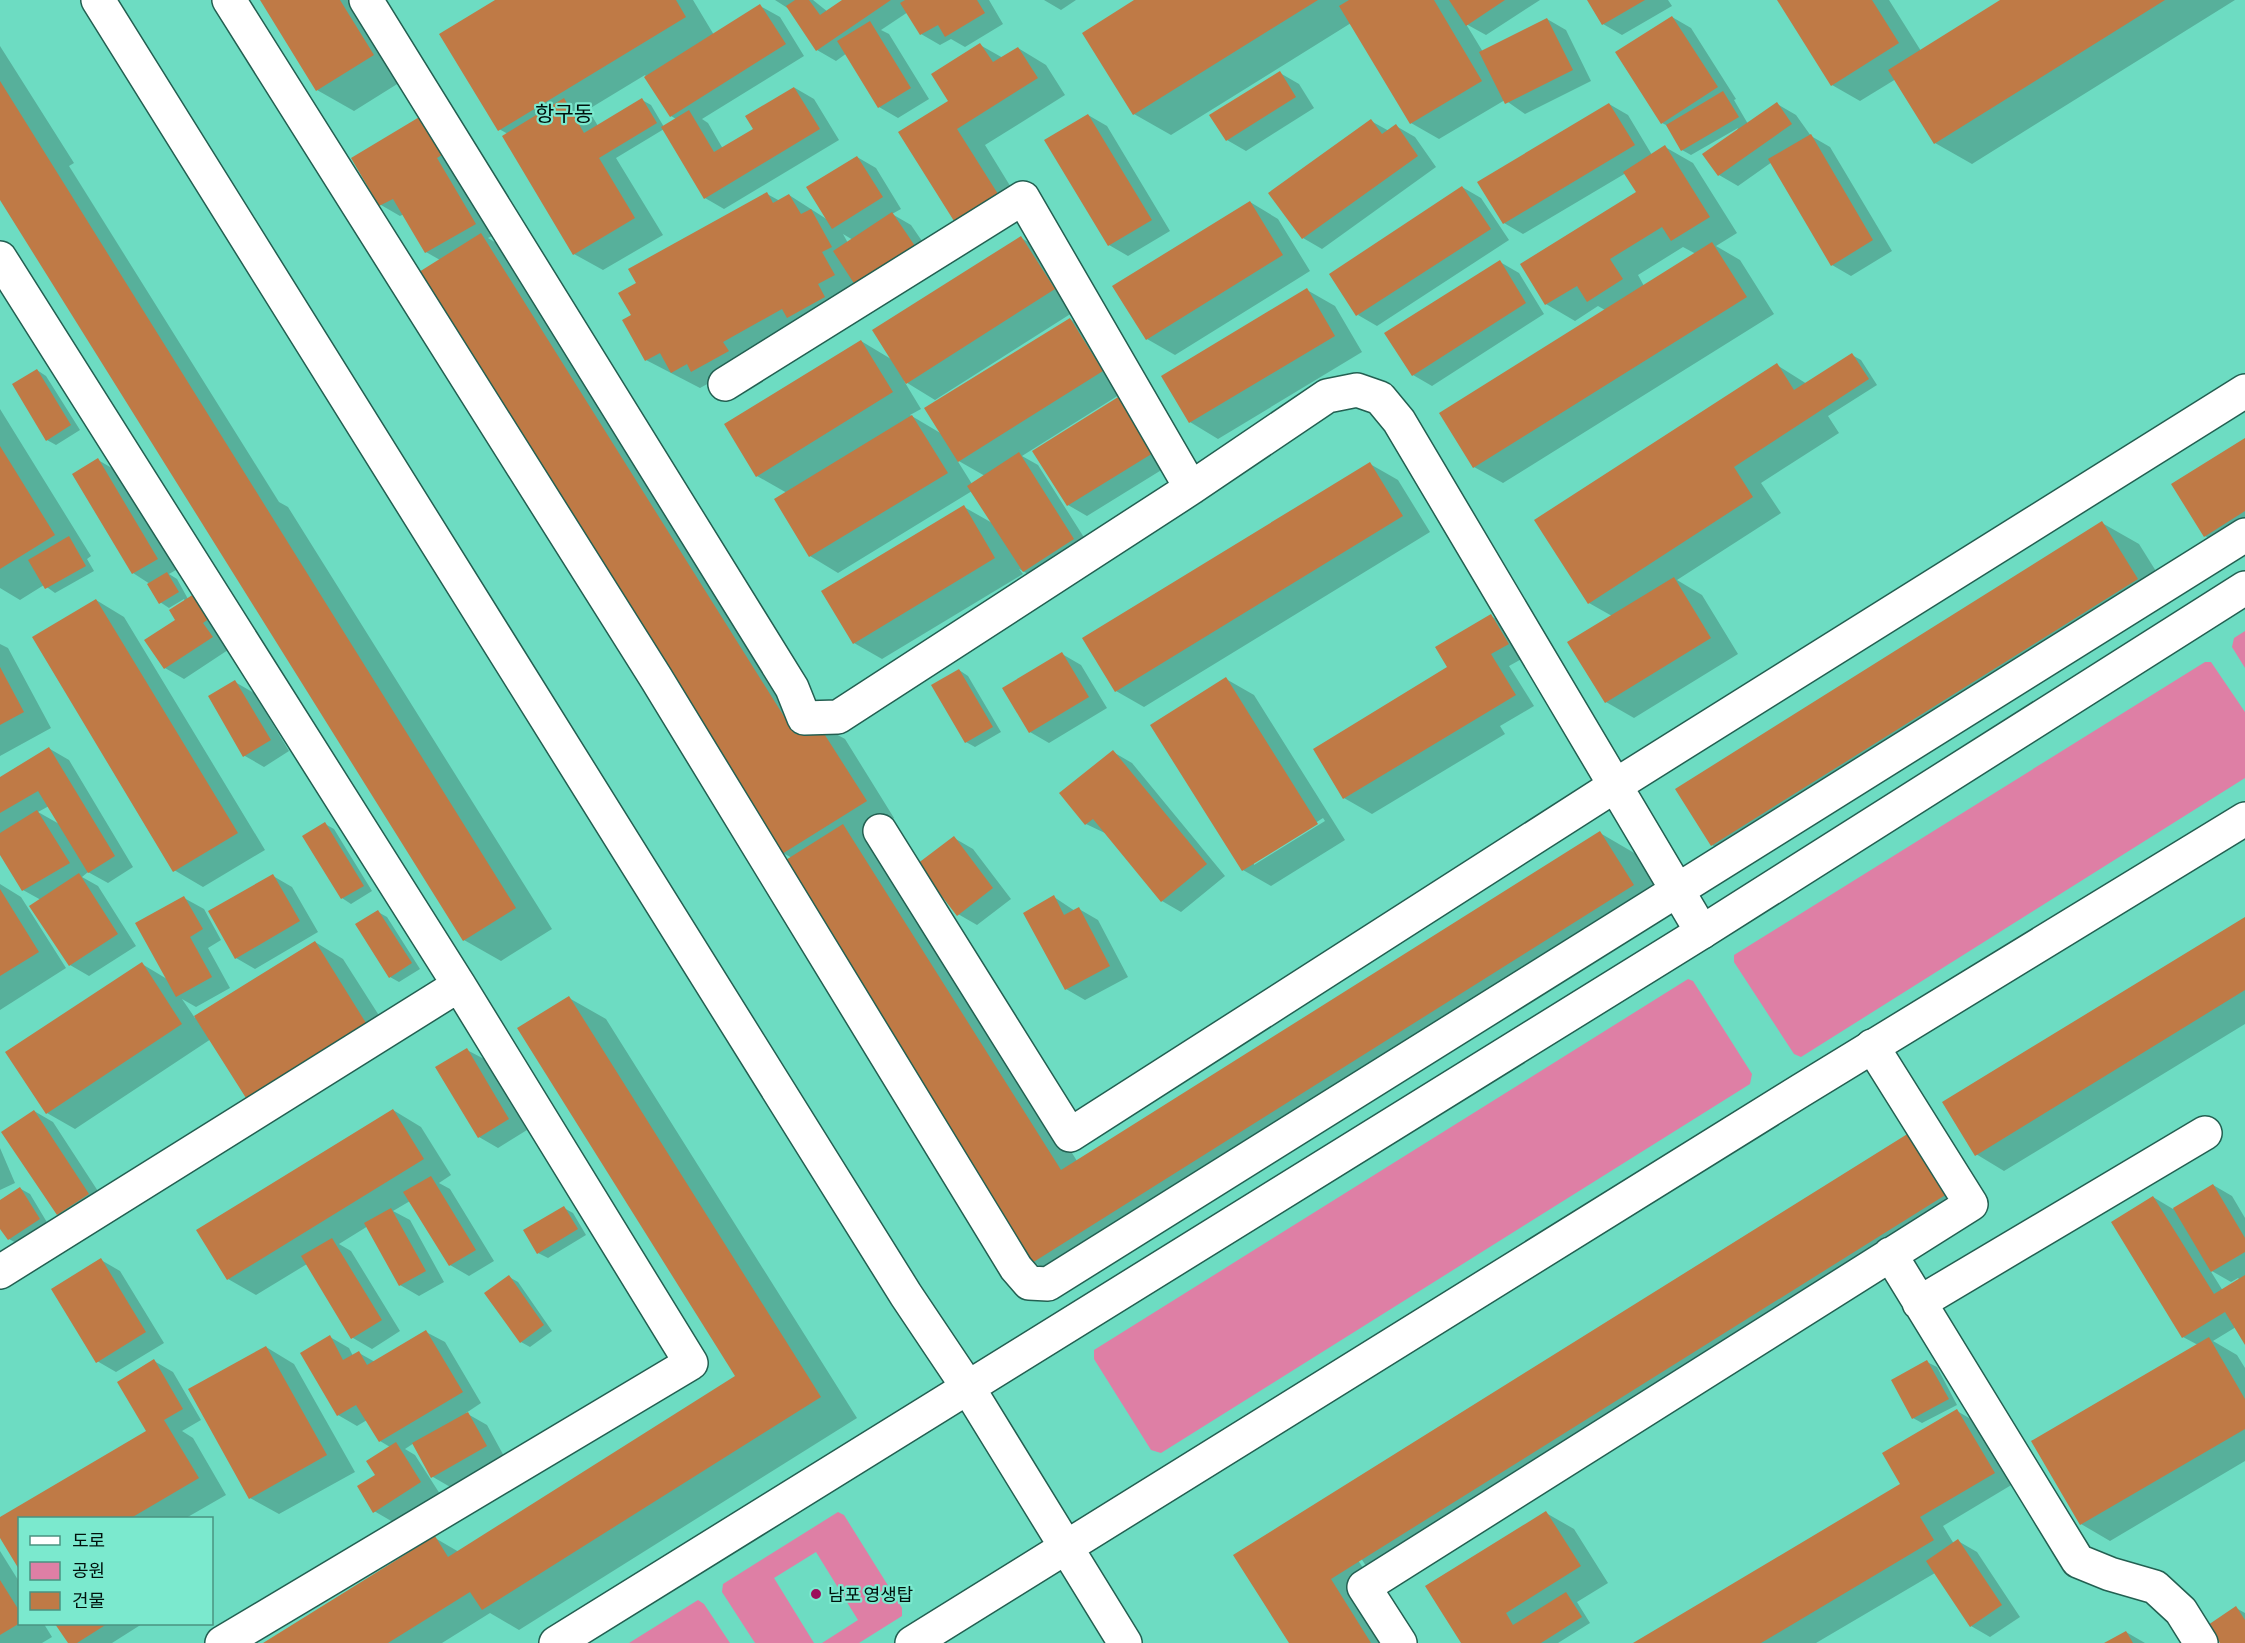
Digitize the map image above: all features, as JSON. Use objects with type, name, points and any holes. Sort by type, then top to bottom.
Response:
[{"type":"street","points":[[98,0],[906,1295],[968,1386],[1125,1643]]},
{"type":"street","points":[[229,0],[650,668],[1016,1268],[1029,1283],[1048,1284],[1677,888],[2245,535]]},
{"type":"street","points":[[366,0],[792,688],[804,717],[838,717],[1191,488],[1327,396],[1357,390],[1380,398],[1399,421],[1702,932]]},
{"type":"street","points":[[725,384],[1023,198],[1191,488]]},
{"type":"street","points":[[0,258],[459,985],[691,1363],[222,1643]]},
{"type":"street","points":[[880,831],[1070,1135],[1616,785],[2245,392]]},
{"type":"street","points":[[556,1643],[1702,932],[2245,588]]},
{"type":"street","points":[[912,1643],[1872,1046],[2245,819]]},
{"type":"street","points":[[0,1272],[459,985]]},
{"type":"street","points":[[1400,1643],[1364,1587],[1971,1204],[1872,1046]]},
{"type":"street","points":[[1919,1303],[2205,1133]]},
{"type":"street","points":[[1890,1254],[2078,1561],[2110,1574],[2155,1587],[2181,1611],[2201,1643]]},
{"type":"green space","points":[[2245,631],[2245,668],[2232,647],[2234,638]]},
{"type":"green space","points":[[2205,662],[2211,662],[2245,712],[2245,778],[1801,1057],[1794,1054],[1734,962],[1734,955]]},
{"type":"green space","points":[[1688,979],[1693,981],[1752,1074],[1750,1084],[1161,1453],[1151,1450],[1094,1359],[1094,1350]]},
{"type":"green space","points":[[838,1512],[844,1515],[902,1608],[902,1616],[859,1643],[822,1643],[858,1620],[816,1552],[774,1578],[814,1643],[755,1643],[722,1592],[723,1584]]},
{"type":"green space","points":[[698,1600],[704,1604],[730,1643],[629,1643]]},
{"type":"building","points":[[260,0],[340,0],[374,55],[316,91]]},
{"type":"building","points":[[495,0],[676,0],[686,17],[498,131],[439,34]]},
{"type":"building","points":[[795,0],[809,0],[820,15],[842,0],[891,0],[816,51],[786,6]]},
{"type":"building","points":[[905,0],[977,0],[985,13],[945,37],[938,25],[920,35],[900,3]]},
{"type":"building","points":[[1134,0],[1318,0],[1133,115],[1082,33]]},
{"type":"building","points":[[1349,0],[1434,0],[1482,81],[1410,124],[1339,6]]},
{"type":"building","points":[[1449,0],[1505,0],[1466,26]]},
{"type":"building","points":[[1587,0],[1645,0],[1602,25]]},
{"type":"building","points":[[1777,0],[1872,0],[1899,43],[1831,86]]},
{"type":"building","points":[[2000,0],[2165,0],[1934,144],[1888,70]]},
{"type":"building","points":[[760,4],[786,44],[670,117],[644,77]]},
{"type":"building","points":[[1672,16],[1718,87],[1661,124],[1615,52]]},
{"type":"building","points":[[1547,18],[1573,70],[1505,104],[1479,52]]},
{"type":"building","points":[[870,21],[911,88],[878,108],[837,41]]},
{"type":"building","points":[[980,43],[993,62],[1018,47],[1038,78],[957,129],[998,194],[954,221],[898,132],[948,101],[931,74]]},
{"type":"building","points":[[1280,71],[1296,97],[1226,141],[1209,115]]},
{"type":"building","points":[[0,81],[516,908],[463,941],[0,200]]},
{"type":"building","points":[[794,87],[820,129],[704,199],[661,127],[689,110],[714,152],[753,129],[745,116]]},
{"type":"building","points":[[1723,91],[1739,117],[1681,151],[1666,125]]},
{"type":"building","points":[[564,98],[584,133],[642,98],[657,123],[599,158],[635,218],[573,255],[502,136]]},
{"type":"building","points":[[1777,102],[1792,124],[1718,176],[1702,154]]},
{"type":"building","points":[[1609,103],[1635,145],[1503,224],[1477,182]]},
{"type":"building","points":[[426,113],[448,151],[437,158],[476,224],[425,253],[393,199],[379,206],[351,158]]},
{"type":"building","points":[[1088,114],[1152,220],[1108,246],[1044,140]]},
{"type":"building","points":[[1371,119],[1382,134],[1396,124],[1418,156],[1302,239],[1268,193]]},
{"type":"building","points":[[1811,134],[1873,240],[1831,266],[1768,159]]},
{"type":"building","points":[[1665,145],[1710,217],[1671,241],[1662,227],[1610,259],[1623,279],[1587,302],[1577,286],[1545,305],[1520,264],[1636,192],[1623,172]]},
{"type":"building","points":[[857,156],[883,197],[832,229],[806,187]]},
{"type":"building","points":[[1462,186],[1491,229],[1356,316],[1329,274]]},
{"type":"building","points":[[767,192],[773,203],[789,194],[801,214],[811,209],[832,247],[822,252],[835,275],[818,284],[825,297],[787,318],[782,309],[723,342],[729,351],[691,372],[687,364],[671,373],[660,353],[645,361],[622,320],[631,315],[618,293],[636,283],[628,269]]},
{"type":"building","points":[[1250,201],[1283,255],[1146,340],[1112,286]]},
{"type":"building","points":[[892,212],[917,249],[857,288],[833,251]]},
{"type":"building","points":[[481,233],[795,734],[816,721],[867,801],[782,854],[419,272]]},
{"type":"building","points":[[1021,236],[1055,289],[906,384],[872,330]]},
{"type":"building","points":[[1712,242],[1747,297],[1473,468],[1439,413]]},
{"type":"building","points":[[1500,260],[1526,303],[1412,376],[1384,333]]},
{"type":"building","points":[[1307,288],[1335,336],[1189,423],[1161,376]]},
{"type":"building","points":[[1070,318],[1103,371],[958,462],[924,408]]},
{"type":"building","points":[[861,340],[893,392],[756,477],[724,424]]},
{"type":"building","points":[[1852,353],[1869,379],[1734,467],[1753,497],[1588,604],[1534,520],[1777,363],[1794,390]]},
{"type":"building","points":[[37,369],[71,425],[46,441],[12,384]]},
{"type":"building","points":[[1123,394],[1158,450],[1067,506],[1032,451]]},
{"type":"building","points":[[912,415],[948,473],[809,557],[774,499]]},
{"type":"building","points":[[2245,438],[2245,511],[2204,537],[2171,484]]},
{"type":"building","points":[[0,446],[55,535],[0,569]]},
{"type":"building","points":[[1019,452],[1074,539],[1023,572],[967,486]]},
{"type":"building","points":[[98,458],[158,559],[132,574],[72,474]]},
{"type":"building","points":[[1370,462],[1403,516],[1115,692],[1082,638]]},
{"type":"building","points":[[964,505],[995,558],[853,644],[821,591]]},
{"type":"building","points":[[2102,521],[2138,579],[1711,846],[1675,789]]},
{"type":"building","points":[[69,536],[86,566],[45,589],[28,560]]},
{"type":"building","points":[[167,572],[179,592],[159,604],[147,584]]},
{"type":"building","points":[[1674,577],[1711,638],[1605,703],[1567,642]]},
{"type":"building","points":[[197,592],[213,616],[203,623],[213,637],[164,669],[144,640],[175,620],[169,610]]},
{"type":"building","points":[[96,599],[238,833],[173,872],[32,637]]},
{"type":"building","points":[[1491,614],[1509,644],[1491,654],[1516,695],[1343,799],[1313,749],[1447,667],[1435,647]]},
{"type":"building","points":[[1062,652],[1089,697],[1029,733],[1002,688]]},
{"type":"building","points":[[0,667],[24,712],[0,725]]},
{"type":"building","points":[[959,669],[993,727],[965,743],[931,685]]},
{"type":"building","points":[[1226,677],[1318,824],[1242,871],[1150,725]]},
{"type":"building","points":[[235,680],[271,740],[243,757],[208,696]]},
{"type":"building","points":[[49,747],[115,856],[88,873],[38,791],[0,813],[0,777]]},
{"type":"building","points":[[1113,750],[1207,864],[1161,902],[1093,819],[1085,825],[1059,793]]},
{"type":"building","points":[[37,810],[70,863],[22,891],[0,855],[0,833]]},
{"type":"building","points":[[325,822],[364,886],[341,899],[302,836]]},
{"type":"building","points":[[843,824],[1061,1170],[1600,831],[1634,885],[1032,1263],[781,863]]},
{"type":"building","points":[[954,836],[993,888],[957,916],[917,864]]},
{"type":"building","points":[[79,873],[118,934],[69,966],[29,906]]},
{"type":"building","points":[[273,874],[300,921],[235,959],[208,911]]},
{"type":"building","points":[[0,889],[39,952],[0,976]]},
{"type":"building","points":[[1054,895],[1064,915],[1079,907],[1110,966],[1065,990],[1023,913]]},
{"type":"building","points":[[184,896],[203,929],[190,937],[212,977],[176,997],[135,923]]},
{"type":"building","points":[[378,910],[412,963],[389,978],[355,924]]},
{"type":"building","points":[[2245,917],[2245,990],[1975,1156],[1942,1102]]},
{"type":"building","points":[[315,941],[366,1023],[246,1098],[194,1016]]},
{"type":"building","points":[[142,962],[182,1024],[46,1114],[5,1052]]},
{"type":"building","points":[[569,996],[821,1397],[482,1610],[470,1592],[388,1643],[263,1643],[435,1536],[448,1557],[735,1376],[517,1028]]},
{"type":"building","points":[[467,1048],[509,1119],[478,1138],[435,1067]]},
{"type":"building","points":[[393,1109],[424,1159],[227,1280],[196,1230]]},
{"type":"building","points":[[34,1110],[89,1194],[57,1215],[1,1132]]},
{"type":"building","points":[[1909,1133],[1947,1194],[1331,1579],[1371,1643],[1289,1643],[1233,1555]]},
{"type":"building","points":[[431,1176],[476,1250],[449,1266],[403,1192]]},
{"type":"building","points":[[2213,1184],[2245,1238],[2245,1252],[2211,1272],[2173,1208]]},
{"type":"building","points":[[20,1187],[40,1219],[8,1240],[0,1229],[0,1200]]},
{"type":"building","points":[[2153,1196],[2214,1294],[2245,1275],[2245,1345],[2225,1312],[2182,1338],[2111,1222]]},
{"type":"building","points":[[564,1206],[578,1229],[537,1254],[523,1230]]},
{"type":"building","points":[[391,1208],[426,1271],[399,1286],[364,1223]]},
{"type":"building","points":[[332,1238],[382,1320],[351,1339],[301,1256]]},
{"type":"building","points":[[101,1258],[146,1332],[96,1363],[51,1289]]},
{"type":"building","points":[[509,1275],[544,1325],[520,1343],[484,1293]]},
{"type":"building","points":[[426,1330],[463,1392],[379,1442],[356,1405],[337,1416],[300,1353],[330,1335],[343,1360],[359,1351],[367,1365]]},
{"type":"building","points":[[2209,1337],[2245,1399],[2245,1429],[2080,1525],[2031,1441]]},
{"type":"building","points":[[266,1346],[327,1455],[249,1499],[188,1389]]},
{"type":"building","points":[[154,1359],[183,1409],[164,1420],[199,1478],[133,1517],[18,1517],[18,1568],[0,1538],[0,1517],[146,1431],[117,1382]]},
{"type":"building","points":[[1927,1360],[1949,1399],[1912,1419],[1891,1380]]},
{"type":"building","points":[[1957,1409],[1995,1473],[1920,1517],[1934,1540],[1761,1643],[1633,1643],[1900,1484],[1882,1453]]},
{"type":"building","points":[[468,1412],[487,1446],[431,1478],[412,1443]]},
{"type":"building","points":[[396,1442],[421,1482],[373,1513],[357,1486],[375,1475],[366,1461]]},
{"type":"building","points":[[1546,1511],[1581,1566],[1506,1613],[1513,1625],[1566,1592],[1582,1617],[1541,1643],[1461,1643],[1425,1586]]},
{"type":"building","points":[[1958,1539],[2002,1605],[1970,1627],[1926,1561]]},
{"type":"building","points":[[0,1580],[18,1609],[18,1624],[0,1635]]},
{"type":"building","points":[[2236,1606],[2245,1620],[2245,1643],[2220,1643],[2208,1625]]},
{"type":"building","points":[[56,1625],[105,1625],[77,1643],[68,1643]]},
{"type":"building","points":[[2126,1631],[2133,1643],[2104,1643]]},
{"type":"place","name":"남포 영생탑","points":[[816,1594]]},
{"type":"district","name":"항구동","points":[[564,113]]}]
